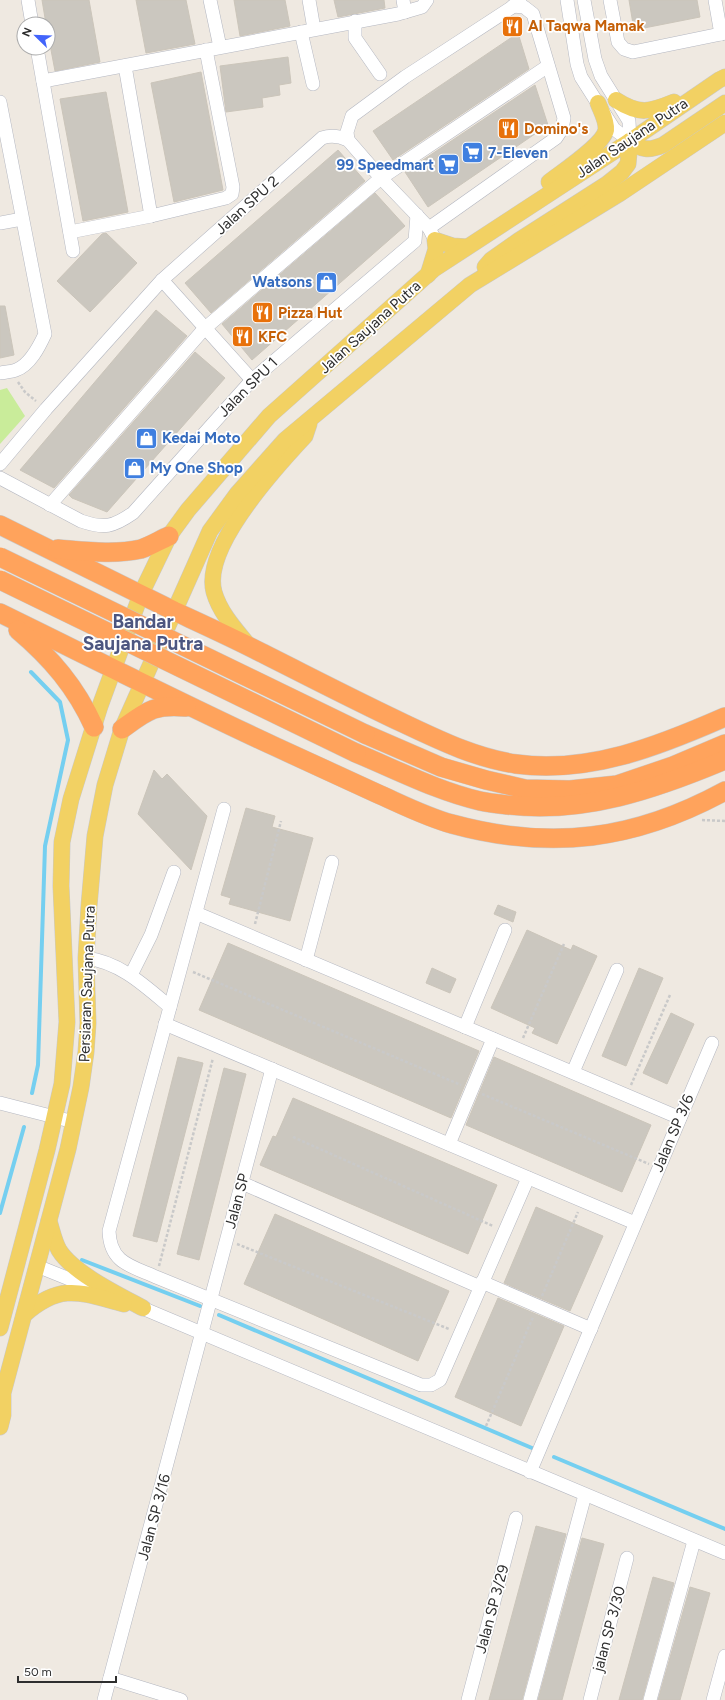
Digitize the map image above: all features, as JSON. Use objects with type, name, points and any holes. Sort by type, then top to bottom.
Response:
[{"type":"highway","points":[[0,525],[249,646],[349,698],[468,753],[516,764],[560,765],[608,760],[681,736],[725,717]]},
{"type":"highway","points":[[48,549],[97,552],[128,551],[142,548],[169,536]]},
{"type":"highway","points":[[0,557],[365,734],[441,767],[486,780],[526,789],[570,790],[617,785],[673,766],[725,744]]},
{"type":"highway","points":[[0,580],[356,753],[429,784],[481,802],[524,806],[567,806],[613,799],[677,780],[725,760]]},
{"type":"highway","points":[[0,614],[192,708],[412,810],[451,824],[504,835],[560,840],[591,837],[631,830],[666,819],[725,791]]},
{"type":"highway","points":[[0,614],[37,646],[72,685],[83,702],[94,727]]},
{"type":"highway","points":[[122,729],[154,708],[171,706],[192,708]]},
{"type":"main road","points":[[616,100],[626,107],[642,111],[655,110],[718,81]]},
{"type":"main road","name":"Jalan Saujana Putra","points":[[113,669],[141,594],[169,536],[188,510],[269,416],[428,275],[473,242],[630,141],[718,81]]},
{"type":"main road","points":[[433,235],[453,246],[473,242],[594,146],[604,136],[606,129],[598,103]]},
{"type":"main road","points":[[470,285],[491,260],[607,184],[622,172],[628,164],[630,141],[643,149],[652,150],[663,145],[725,103]]},
{"type":"main road","name":"Jalan Saujana Putra","points":[[142,684],[210,531],[237,494],[285,440],[312,415],[470,285],[620,194],[725,123]]},
{"type":"main road","points":[[428,275],[436,250],[433,235]]},
{"type":"main road","points":[[249,646],[226,617],[214,591],[214,572],[220,550],[231,527],[305,436],[312,415]]},
{"type":"main road","name":"Persiaran Saujana Putra","points":[[0,1328],[55,1118],[62,1084],[67,1022],[61,886],[62,842],[71,799],[113,669]]},
{"type":"main road","name":"Persiaran Saujana Putra","points":[[0,1427],[3,1415],[1,1398],[25,1314],[74,1122],[86,1052],[88,1023],[86,958],[95,836],[105,785],[122,729],[142,684]]},
{"type":"main road","points":[[49,1220],[54,1239],[59,1250],[66,1259],[91,1279],[143,1308]]},
{"type":"main road","points":[[25,1314],[47,1298],[60,1293],[72,1292],[143,1308]]},
{"type":"street","points":[[28,0],[31,16]]},
{"type":"street","points":[[210,0],[220,47]]},
{"type":"street","points":[[309,0],[308,30],[313,84]]},
{"type":"street","points":[[43,81],[355,21],[404,6],[422,7],[427,0]]},
{"type":"street","points":[[567,0],[577,64],[581,77],[614,129],[630,141]]},
{"type":"street","points":[[584,0],[595,59],[601,76],[629,121],[630,141]]},
{"type":"street","points":[[610,0],[618,42],[624,49],[633,52],[723,33],[715,0]]},
{"type":"street","points":[[417,216],[415,241],[433,235],[556,138],[562,129],[564,118],[533,14],[518,3],[405,77],[352,116],[347,132],[348,140],[417,216],[433,235]]},
{"type":"street","points":[[355,21],[355,38],[380,74]]},
{"type":"street","name":"Jalan SPU 2","points":[[70,232],[151,216],[226,198],[232,194],[233,187],[206,50]]},
{"type":"street","points":[[38,56],[73,251]]},
{"type":"street","points":[[125,66],[151,216]]},
{"type":"street","points":[[50,505],[204,329],[381,178],[548,66]]},
{"type":"street","points":[[0,102],[45,334],[30,359],[17,370],[5,372]]},
{"type":"street","name":"Jalan SPU 2","points":[[0,464],[46,409],[162,280],[322,138],[328,136],[341,136],[348,140]]},
{"type":"street","points":[[0,223],[22,219]]},
{"type":"street","name":"Jalan SPU 1","points":[[0,478],[50,505],[94,526],[107,526],[119,523],[132,513],[252,380],[415,241]]},
{"type":"street","points":[[162,280],[204,329],[252,380]]},
{"type":"street","points":[[224,809],[109,1231],[111,1248],[116,1257],[126,1264],[421,1385],[431,1385],[440,1380],[528,1178]]},
{"type":"street","points":[[306,960],[332,862]]},
{"type":"street","points":[[131,975],[151,935],[174,872]]},
{"type":"street","points":[[196,913],[680,1118]]},
{"type":"street","points":[[464,1027],[506,930]]},
{"type":"street","points":[[86,958],[97,959],[131,975],[170,1007]]},
{"type":"street","points":[[573,1072],[618,970]]},
{"type":"street","points":[[165,1024],[635,1223]]},
{"type":"street","points":[[449,1144],[493,1039]]},
{"type":"street","name":"Jalan SP 3/6","points":[[530,1472],[712,1043]]},
{"type":"street","name":"Jalan SP","points":[[203,1333],[272,1069]]},
{"type":"street","points":[[0,1104],[74,1122]]},
{"type":"street","points":[[242,1183],[481,1284],[591,1328]]},
{"type":"street","points":[[37,1266],[203,1333],[725,1553]]},
{"type":"street","name":"Jalan SP 3/16","points":[[104,1700],[203,1333]]},
{"type":"street","points":[[530,1700],[585,1495]]},
{"type":"street","name":"Jalan SP 3/29","points":[[468,1700],[516,1518]]},
{"type":"street","points":[[650,1700],[694,1541]]},
{"type":"street","name":"jalan SP 3/30","points":[[590,1700],[627,1558]]},
{"type":"street","points":[[713,1700],[725,1656]]},
{"type":"street","points":[[110,1678],[165,1698],[181,1700]]},
{"type":"path","points":[[5,372],[25,392],[46,409]]},
{"type":"path","points":[[252,937],[281,821]]},
{"type":"path","points":[[518,1049],[564,944]]},
{"type":"path","points":[[181,967],[658,1168]]},
{"type":"path","points":[[627,1095],[670,994]]},
{"type":"path","points":[[156,1276],[216,1046]]},
{"type":"path","points":[[293,1137],[505,1231]]},
{"type":"path","points":[[227,1240],[460,1334]]},
{"type":"green space","points":[[7,388],[25,416],[0,444],[0,390]]},
{"type":"building","points":[[42,0],[89,0],[100,62],[55,71],[52,56],[56,56],[56,16],[45,16]]},
{"type":"building","points":[[136,0],[186,0],[195,44],[146,53]]},
{"type":"building","points":[[234,0],[285,0],[290,26],[240,36]]},
{"type":"building","points":[[334,0],[384,0],[385,8],[338,17]]},
{"type":"building","points":[[629,0],[697,0],[700,17],[634,30]]},
{"type":"building","points":[[518,33],[529,69],[393,160],[373,131]]},
{"type":"building","points":[[288,57],[291,83],[279,85],[280,95],[262,98],[263,107],[226,112],[220,66]]},
{"type":"building","points":[[201,72],[223,190],[174,202],[151,83]]},
{"type":"building","points":[[535,85],[548,125],[428,207],[405,172]]},
{"type":"building","points":[[106,92],[128,212],[83,221],[60,99]]},
{"type":"building","points":[[338,150],[365,181],[211,313],[185,283]]},
{"type":"building","points":[[375,193],[405,226],[252,360],[222,324]]},
{"type":"building","points":[[106,233],[137,263],[90,312],[57,281],[102,234]]},
{"type":"building","points":[[0,306],[5,306],[14,355],[0,358]]},
{"type":"building","points":[[156,310],[187,336],[54,488],[20,470]]},
{"type":"building","points":[[195,352],[225,378],[107,512],[72,498],[69,495]]},
{"type":"building","points":[[154,770],[162,779],[167,774],[207,816],[191,870],[138,814]]},
{"type":"building","points":[[246,808],[275,816],[272,827],[313,838],[290,921],[229,904],[231,898],[221,895]]},
{"type":"building","points":[[498,905],[516,912],[513,922],[494,914]]},
{"type":"building","points":[[527,930],[571,950],[573,945],[597,956],[557,1044],[532,1033],[535,1028],[491,1008]]},
{"type":"building","points":[[228,943],[479,1051],[451,1118],[199,1010]]},
{"type":"building","points":[[432,968],[456,979],[450,993],[426,983]]},
{"type":"building","points":[[639,968],[663,978],[626,1066],[602,1056]]},
{"type":"building","points":[[671,1013],[694,1024],[667,1084],[643,1073]]},
{"type":"building","points":[[178,1057],[203,1063],[157,1242],[133,1236]]},
{"type":"building","points":[[494,1057],[651,1125],[622,1192],[466,1125]]},
{"type":"building","points":[[224,1068],[246,1074],[199,1260],[177,1254]]},
{"type":"building","points":[[293,1098],[497,1185],[468,1254],[260,1165],[273,1136],[276,1137]]},
{"type":"building","points":[[536,1207],[603,1236],[570,1311],[504,1283]]},
{"type":"building","points":[[275,1214],[449,1291],[418,1361],[244,1284]]},
{"type":"building","points":[[498,1298],[564,1326],[521,1426],[455,1397]]},
{"type":"building","points":[[536,1526],[566,1534],[522,1700],[489,1700]]},
{"type":"building","points":[[582,1538],[604,1544],[562,1700],[538,1700]]},
{"type":"building","points":[[653,1577],[674,1583],[642,1700],[619,1700]]},
{"type":"building","points":[[690,1587],[710,1593],[680,1700],[658,1700]]},
{"type":"waterway","points":[[31,672],[60,702],[68,740],[45,846],[38,1065],[32,1093]]},
{"type":"waterway","points":[[0,1213],[24,1127]]},
{"type":"waterway","points":[[82,1260],[200,1306]]},
{"type":"waterway","points":[[219,1315],[532,1448]]},
{"type":"waterway","points":[[554,1457],[725,1529]]},
{"type":"place","name":"Al Taqwa Mamak","points":[[513,26]]},
{"type":"place","name":"Domino's","points":[[509,129]]},
{"type":"place","name":"7-Eleven","points":[[473,153]]},
{"type":"place","name":"99 Speedmart","points":[[449,165]]},
{"type":"place","name":"Watsons","points":[[327,282]]},
{"type":"place","name":"Pizza Hut","points":[[262,313]]},
{"type":"place","name":"KFC","points":[[243,337]]},
{"type":"place","name":"Kedai Moto","points":[[147,438]]},
{"type":"place","name":"My One Shop","points":[[134,468]]},
{"type":"district","name":"Bandar Saujana Putra","points":[[143,632]]}]
